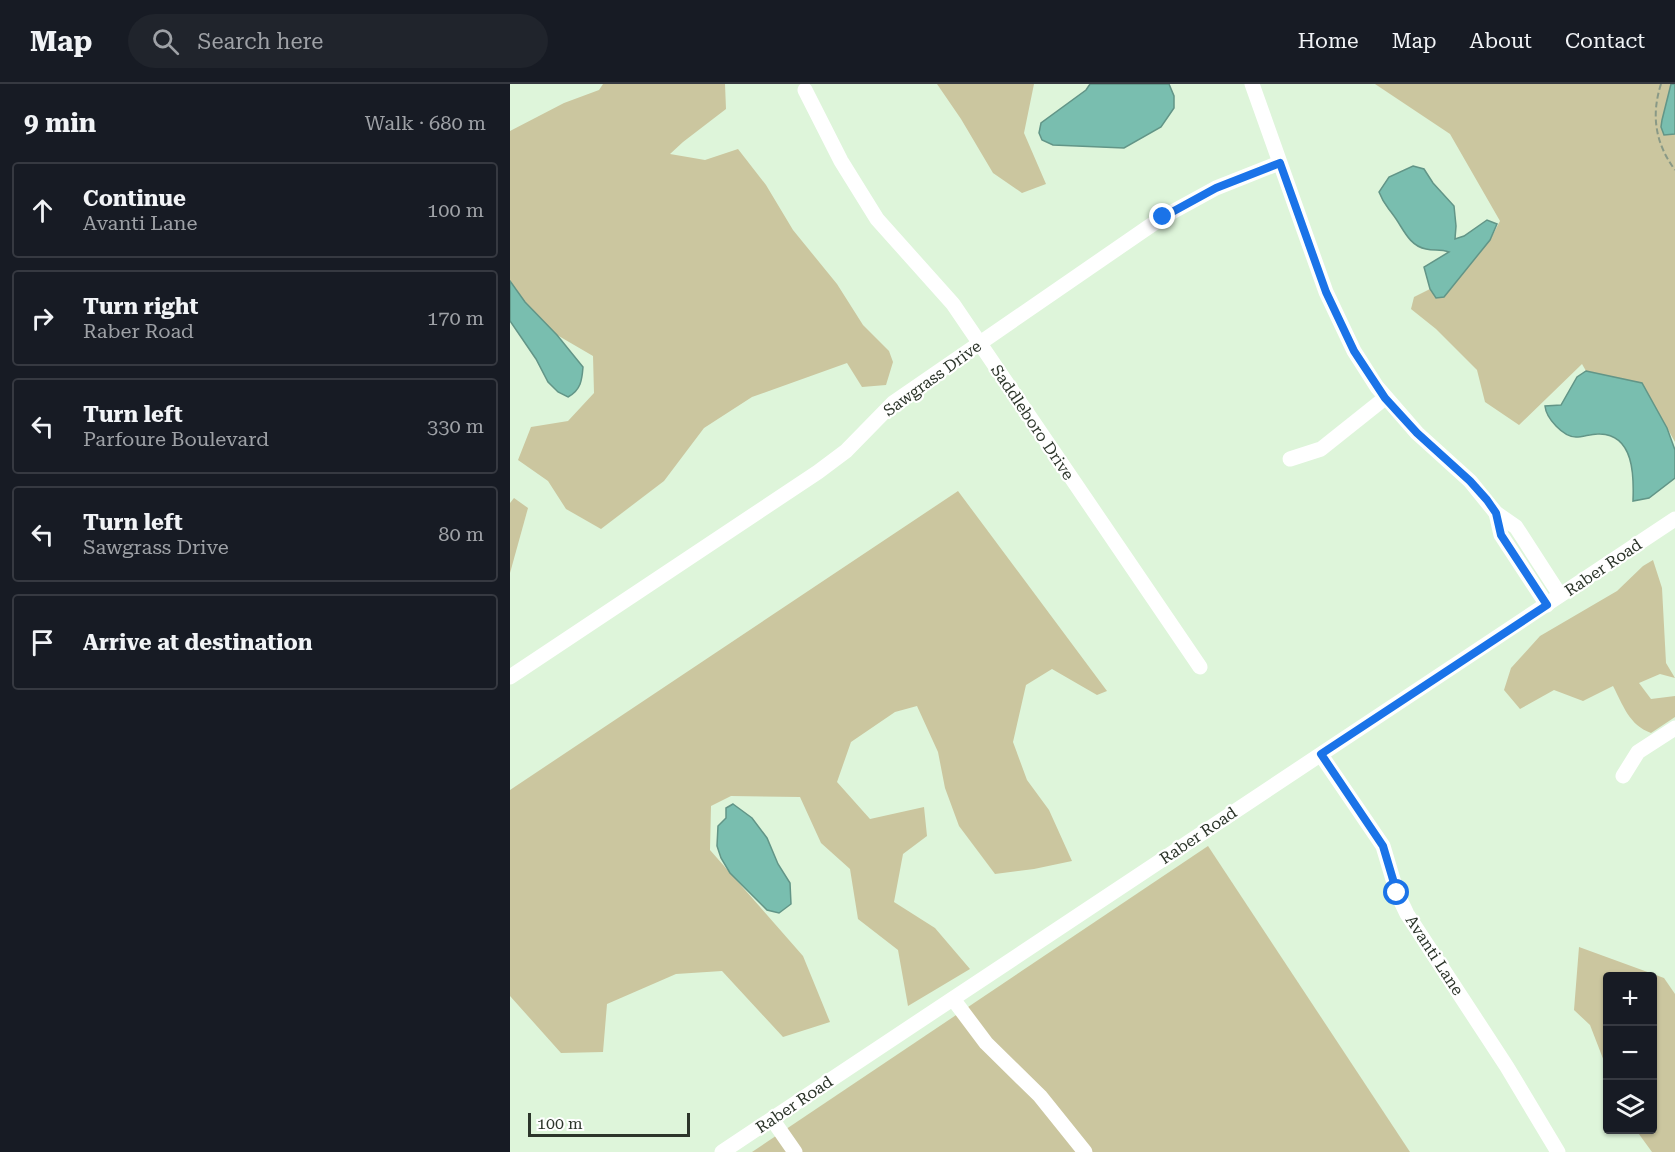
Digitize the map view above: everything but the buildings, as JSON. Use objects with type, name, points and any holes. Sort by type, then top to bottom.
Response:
[{"type":"street","points":[[1252,84],[1326,292],[1354,351],[1385,398],[1424,439],[1470,481],[1496,513],[1516,527],[1560,595]]},
{"type":"street","name":"Saddleboro Drive","points":[[805,90],[841,161],[877,219],[952,304],[1200,667]]},
{"type":"street","name":"Sawgrass Drive","points":[[510,676],[818,472],[859,439],[892,403],[1186,203],[1216,188],[1280,163]]},
{"type":"street","points":[[1290,459],[1321,449],[1385,398]]},
{"type":"street","points":[[1496,513],[1501,535],[1547,605]]},
{"type":"street","name":"Raber Road","points":[[722,1152],[1675,519]]},
{"type":"street","points":[[1623,776],[1638,752],[1675,728]]},
{"type":"street","name":"Avanti Lane","points":[[1321,754],[1383,846],[1397,893],[1407,914],[1507,1067],[1558,1152]]},
{"type":"street","points":[[953,999],[986,1043],[1040,1096],[1085,1152]]},
{"type":"street","points":[[772,1119],[795,1152]]},
{"type":"path","points":[[1661,84],[1656,99],[1657,132],[1660,146],[1675,170]]},
{"type":"shaded area","points":[[603,84],[725,84],[726,109],[670,154],[705,160],[738,149],[766,185],[793,230],[837,284],[863,325],[889,351],[893,362],[886,385],[862,387],[847,363],[752,397],[704,428],[664,481],[601,529],[566,509],[548,481],[518,460],[531,427],[568,421],[594,393],[593,356],[557,335],[525,302],[510,281],[510,131],[564,103],[599,90]]},
{"type":"shaded area","points":[[937,84],[1034,84],[1024,133],[1046,184],[1022,193],[993,173]]},
{"type":"shaded area","points":[[1375,84],[1675,84],[1675,442],[1642,383],[1586,371],[1582,364],[1519,425],[1485,402],[1477,370],[1436,329],[1411,309],[1414,297],[1430,289],[1436,298],[1490,240],[1500,221],[1450,134]]},
{"type":"shaded area","points":[[958,491],[1107,691],[1097,695],[1052,669],[1026,685],[1013,742],[1027,780],[1049,810],[1072,861],[995,874],[959,826],[945,788],[938,752],[917,706],[895,712],[851,742],[837,782],[870,819],[924,807],[927,836],[903,854],[894,902],[935,928],[970,969],[908,1006],[898,950],[858,919],[850,869],[821,843],[800,797],[731,796],[711,806],[710,850],[803,956],[830,1022],[783,1037],[722,971],[676,974],[607,1004],[603,1052],[561,1053],[510,996],[510,790]]},
{"type":"shaded area","points":[[514,498],[528,508],[510,573],[510,503]]},
{"type":"shaded area","points":[[1653,560],[1662,588],[1666,663],[1675,678],[1660,674],[1639,683],[1651,699],[1675,696],[1675,717],[1651,733],[1643,729],[1627,714],[1613,686],[1583,701],[1554,690],[1520,709],[1504,690],[1511,668],[1540,636],[1617,591],[1643,566]]},
{"type":"shaded area","points":[[1208,846],[1410,1152],[752,1152]]},
{"type":"shaded area","points":[[1579,947],[1648,972],[1603,972],[1603,1059],[1590,1025],[1574,1010]]},
{"type":"shaded area","points":[[1657,975],[1664,978],[1675,994],[1675,1152],[1652,1152],[1639,1134],[1657,1134]]},
{"type":"water","points":[[1090,84],[1169,84],[1174,96],[1174,108],[1161,127],[1124,148],[1053,145],[1042,140],[1039,133],[1041,123],[1086,90]]},
{"type":"water","points":[[1671,84],[1675,84],[1675,134],[1664,135],[1661,127]]},
{"type":"water","points":[[1413,166],[1424,169],[1433,183],[1454,206],[1455,239],[1464,236],[1487,220],[1497,224],[1490,240],[1444,297],[1436,298],[1430,289],[1424,267],[1449,252],[1426,249],[1415,244],[1382,200],[1379,192],[1389,177]]},
{"type":"water","points":[[510,281],[525,302],[557,335],[583,367],[578,388],[568,397],[558,392],[548,382],[536,359],[510,321]]},
{"type":"water","points":[[1586,371],[1642,383],[1667,428],[1675,450],[1675,478],[1649,498],[1633,501],[1630,458],[1620,441],[1600,434],[1571,436],[1556,426],[1548,416],[1545,406],[1561,405],[1577,377]]},
{"type":"water","points":[[733,804],[752,818],[767,838],[778,864],[790,883],[791,904],[779,913],[767,910],[730,873],[721,858],[717,846],[718,826],[726,818],[726,808]]},
{"type":"route","points":[[1163,217],[1216,188],[1280,163],[1326,292],[1354,351],[1385,398],[1417,433],[1470,481],[1487,500],[1496,513],[1501,535],[1547,605],[1321,754],[1383,846],[1397,893]]}]
